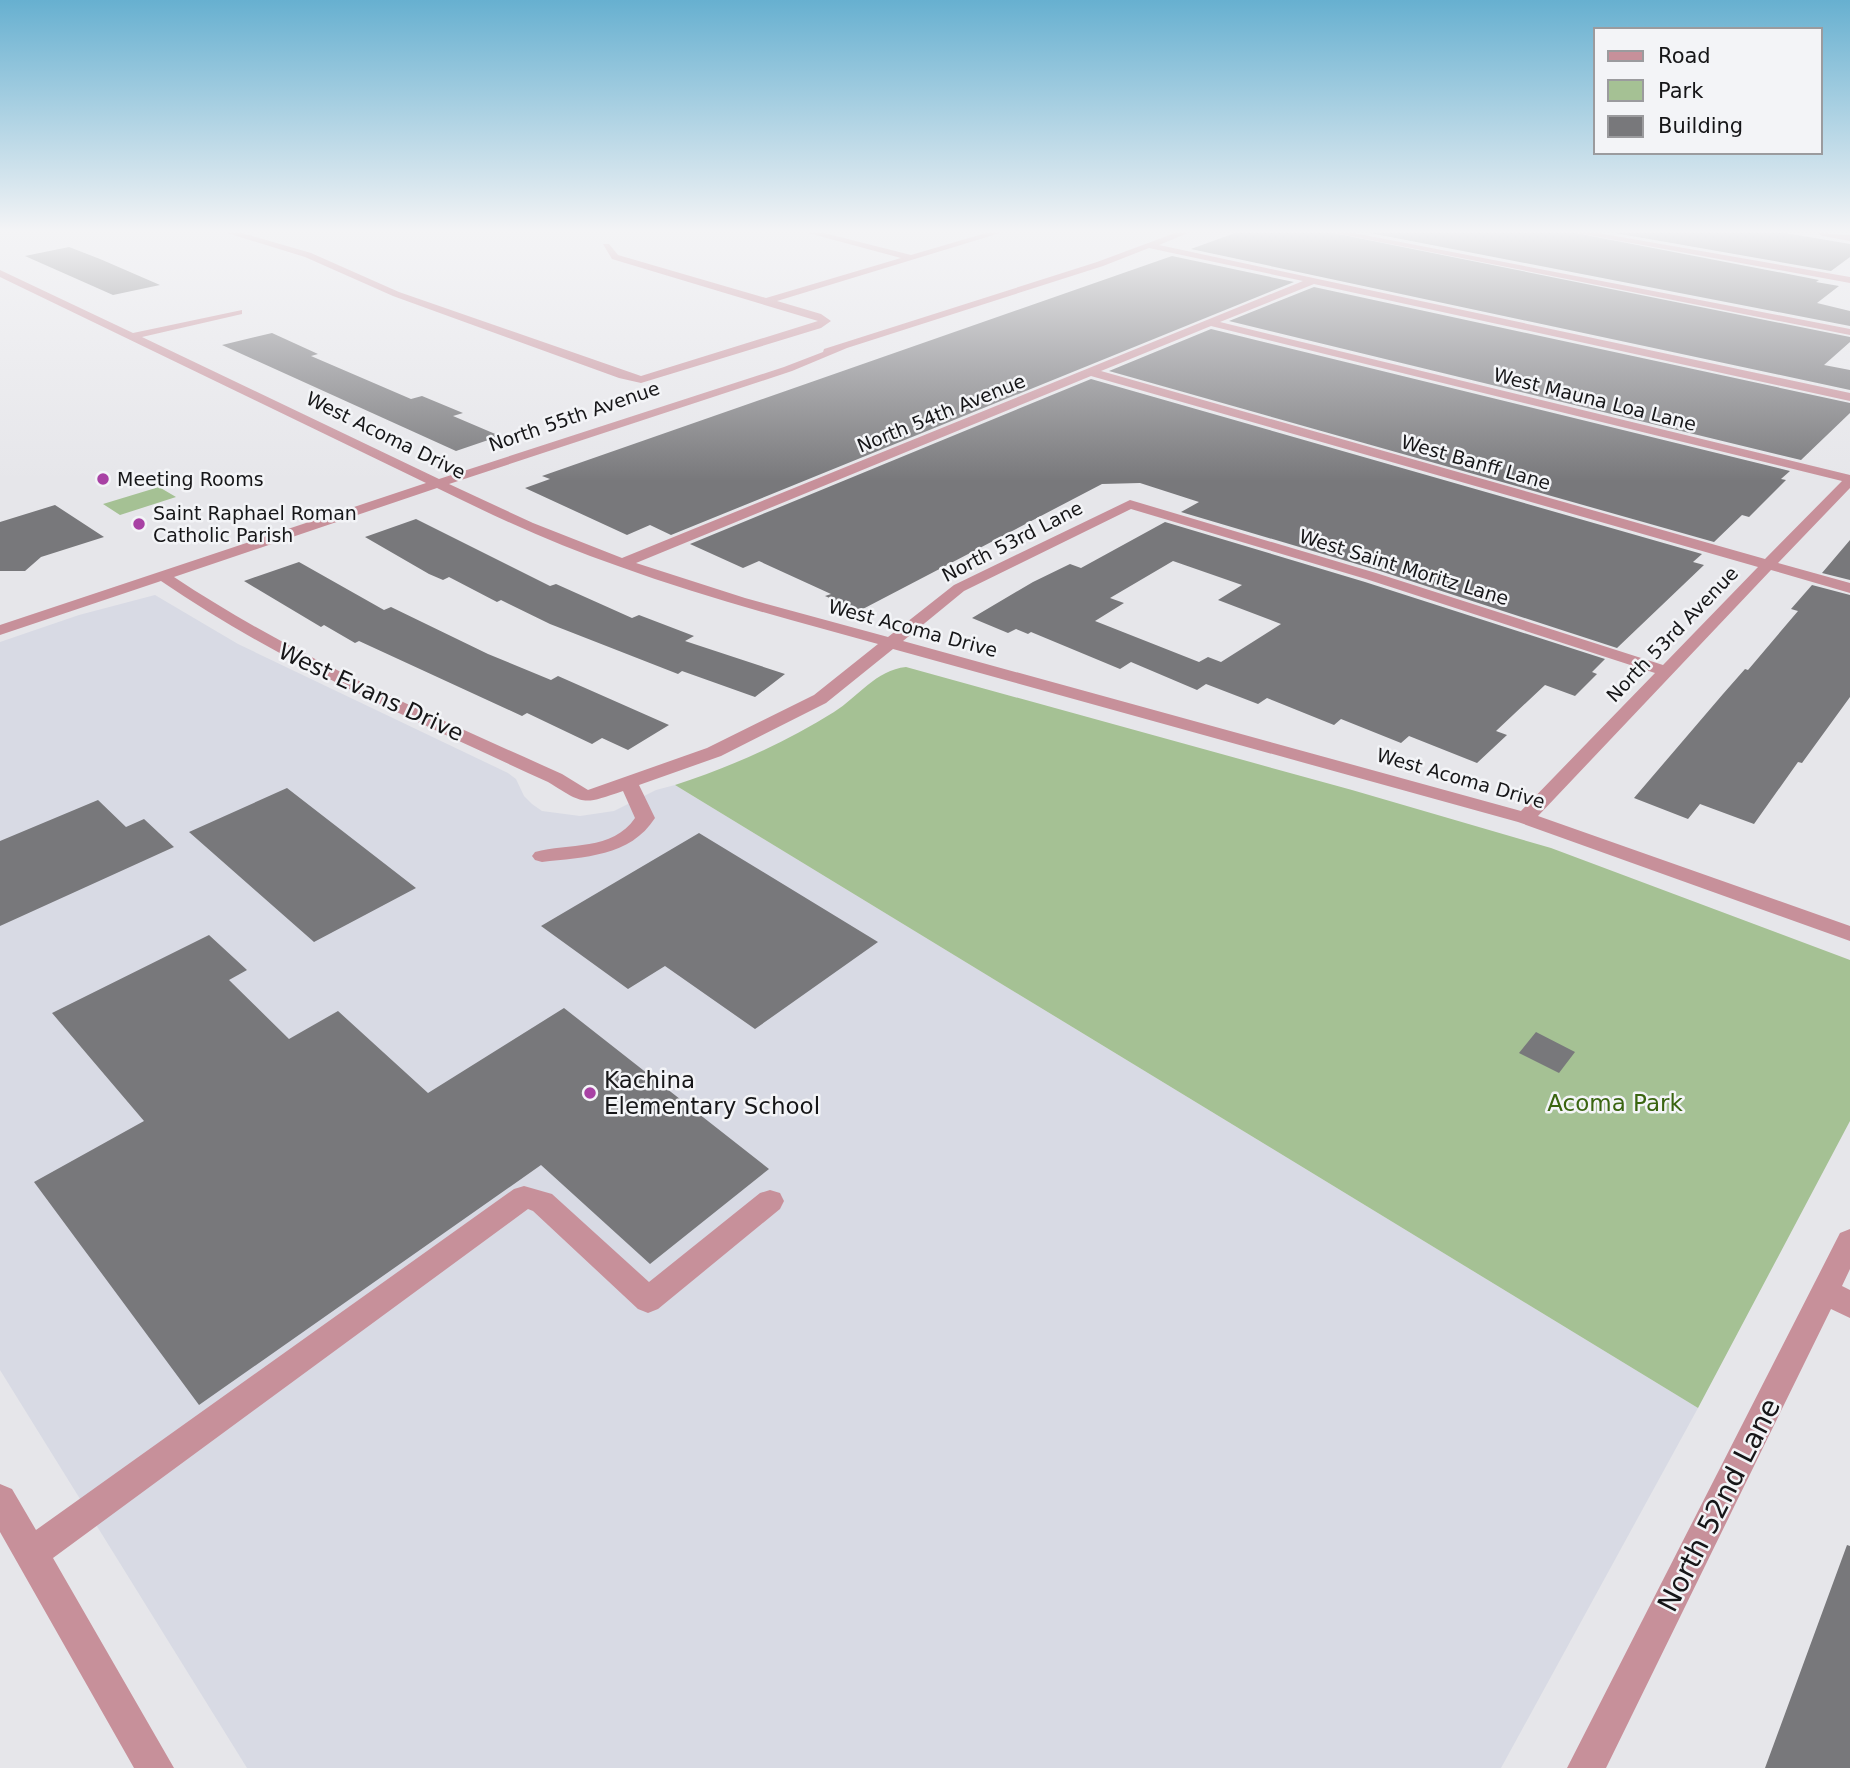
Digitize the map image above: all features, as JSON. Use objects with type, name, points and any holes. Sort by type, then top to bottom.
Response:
[{"type":"street","name":"West Acoma Drive","points":[[90,316],[528,526],[622,563],[784,615],[1333,763],[1525,818],[1850,934]]},
{"type":"street","points":[[133,336],[223,316]]},
{"type":"street","points":[[456,316],[623,376],[641,380],[826,321],[810,316]]},
{"type":"street","name":"North 55th Avenue","points":[[0,630],[763,374],[788,369],[939,316]]},
{"type":"street","name":"North 54th Avenue","points":[[622,563],[1228,316]]},
{"type":"street","points":[[1472,316],[1850,397]]},
{"type":"street","points":[[1765,316],[1850,332]]},
{"type":"street","name":"West Mauna Loa Lane","points":[[1210,323],[1850,479]]},
{"type":"street","name":"West Banff Lane","points":[[1091,372],[1850,588]]},
{"type":"street","name":"North 53rd Avenue","points":[[1525,818],[1850,479]]},
{"type":"street","name":"North 53rd Lane","points":[[586,797],[714,752],[820,699],[958,588],[1130,504]]},
{"type":"street","name":"West Saint Moritz Lane","points":[[1130,504],[1371,576],[1666,671]]},
{"type":"street","name":"West Evans Drive","points":[[163,576],[218,615],[273,646],[555,778],[586,797]]},
{"type":"street","points":[[542,856],[614,844],[639,831],[645,818],[628,781]]},
{"type":"street","points":[[30,1554],[524,1197],[542,1202],[648,1300],[770,1201]]},
{"type":"street","name":"North 52nd Lane","points":[[1586,1768],[1837,1298],[1850,1241]]},
{"type":"street","points":[[0,1500],[155,1768]]},
{"type":"shaded area","name":"Kachina Elementary School","points":[[155,595],[238,644],[508,773],[516,779],[524,796],[542,811],[580,816],[614,811],[656,790],[675,785],[1698,1408],[1501,1768],[247,1768],[0,1370],[0,642],[79,615]]},
{"type":"green space","points":[[159,487],[176,497],[120,515],[103,504]]},
{"type":"green space","name":"Acoma Park","points":[[906,667],[1551,848],[1850,960],[1850,1121],[1698,1408],[675,785],[777,744],[834,712],[885,673]]},
{"type":"building","points":[[1002,316],[1211,316],[671,535],[650,525],[627,535],[525,488],[550,479],[542,476]]},
{"type":"building","points":[[1243,316],[1446,316],[1850,403],[1850,413],[1801,460],[1229,321]]},
{"type":"building","points":[[1502,316],[1743,316],[1850,337],[1850,342],[1824,365],[1850,370],[1850,390]]},
{"type":"building","points":[[1796,316],[1850,316],[1850,326]]},
{"type":"building","points":[[1211,329],[1790,471],[1781,479],[1786,480],[1749,517],[1742,515],[1714,542],[1109,371]]},
{"type":"building","points":[[272,333],[318,354],[311,356],[411,399],[422,396],[463,413],[453,416],[500,436],[456,451],[222,345]]},
{"type":"building","points":[[1091,379],[1702,554],[1693,562],[1704,565],[1617,648],[1377,570],[1181,512],[1199,502],[1140,483],[1102,484],[859,611],[825,596],[831,594],[759,561],[743,568],[690,544]]},
{"type":"building","points":[[55,505],[104,537],[41,557],[25,571],[0,571],[0,522]]},
{"type":"building","points":[[416,519],[550,586],[556,584],[632,618],[639,615],[694,636],[685,641],[785,674],[755,697],[682,671],[678,674],[550,624],[501,600],[497,602],[449,577],[443,580],[429,574],[365,537]]},
{"type":"building","points":[[1165,522],[1365,582],[1605,659],[1592,672],[1597,674],[1575,696],[1545,685],[1496,731],[1507,735],[1477,763],[1409,736],[1401,743],[1341,719],[1334,725],[1267,698],[1258,704],[1206,684],[1197,690],[1131,662],[1120,669],[1031,632],[1028,634],[1016,629],[1008,633],[972,618],[1070,564],[1081,568]],"holes":[[[1173,561],[1242,585],[1218,600],[1281,624],[1221,662],[1208,657],[1199,662],[1095,621],[1124,603],[1110,598]]]},
{"type":"building","points":[[1850,540],[1850,580],[1822,573]]},
{"type":"building","points":[[299,562],[384,610],[391,607],[488,654],[551,680],[558,676],[669,725],[628,750],[602,738],[592,744],[527,713],[522,716],[359,641],[355,643],[324,625],[321,627],[244,581]]},
{"type":"building","points":[[1812,585],[1850,595],[1850,697],[1802,763],[1798,762],[1754,824],[1700,804],[1688,819],[1634,798],[1798,611],[1791,609]]},
{"type":"building","points":[[287,788],[416,888],[314,942],[189,832]]},
{"type":"building","points":[[98,800],[126,827],[144,819],[174,847],[0,926],[0,841]]},
{"type":"building","points":[[699,833],[878,942],[755,1029],[665,966],[628,989],[541,926]]},
{"type":"building","points":[[209,935],[247,970],[229,980],[289,1039],[338,1011],[428,1093],[564,1008],[769,1169],[650,1264],[541,1165],[199,1405],[34,1182],[144,1121],[52,1013]]},
{"type":"building","points":[[1536,1032],[1575,1052],[1559,1073],[1519,1053]]},
{"type":"building","points":[[1847,1545],[1850,1546],[1850,1768],[1765,1768]]},
{"type":"place","name":"Meeting Rooms","points":[[103,479]]},
{"type":"place","name":"Saint Raphael Roman Catholic Parish","points":[[139,524]]},
{"type":"place","name":"Kachina Elementary School","points":[[590,1093]]}]
